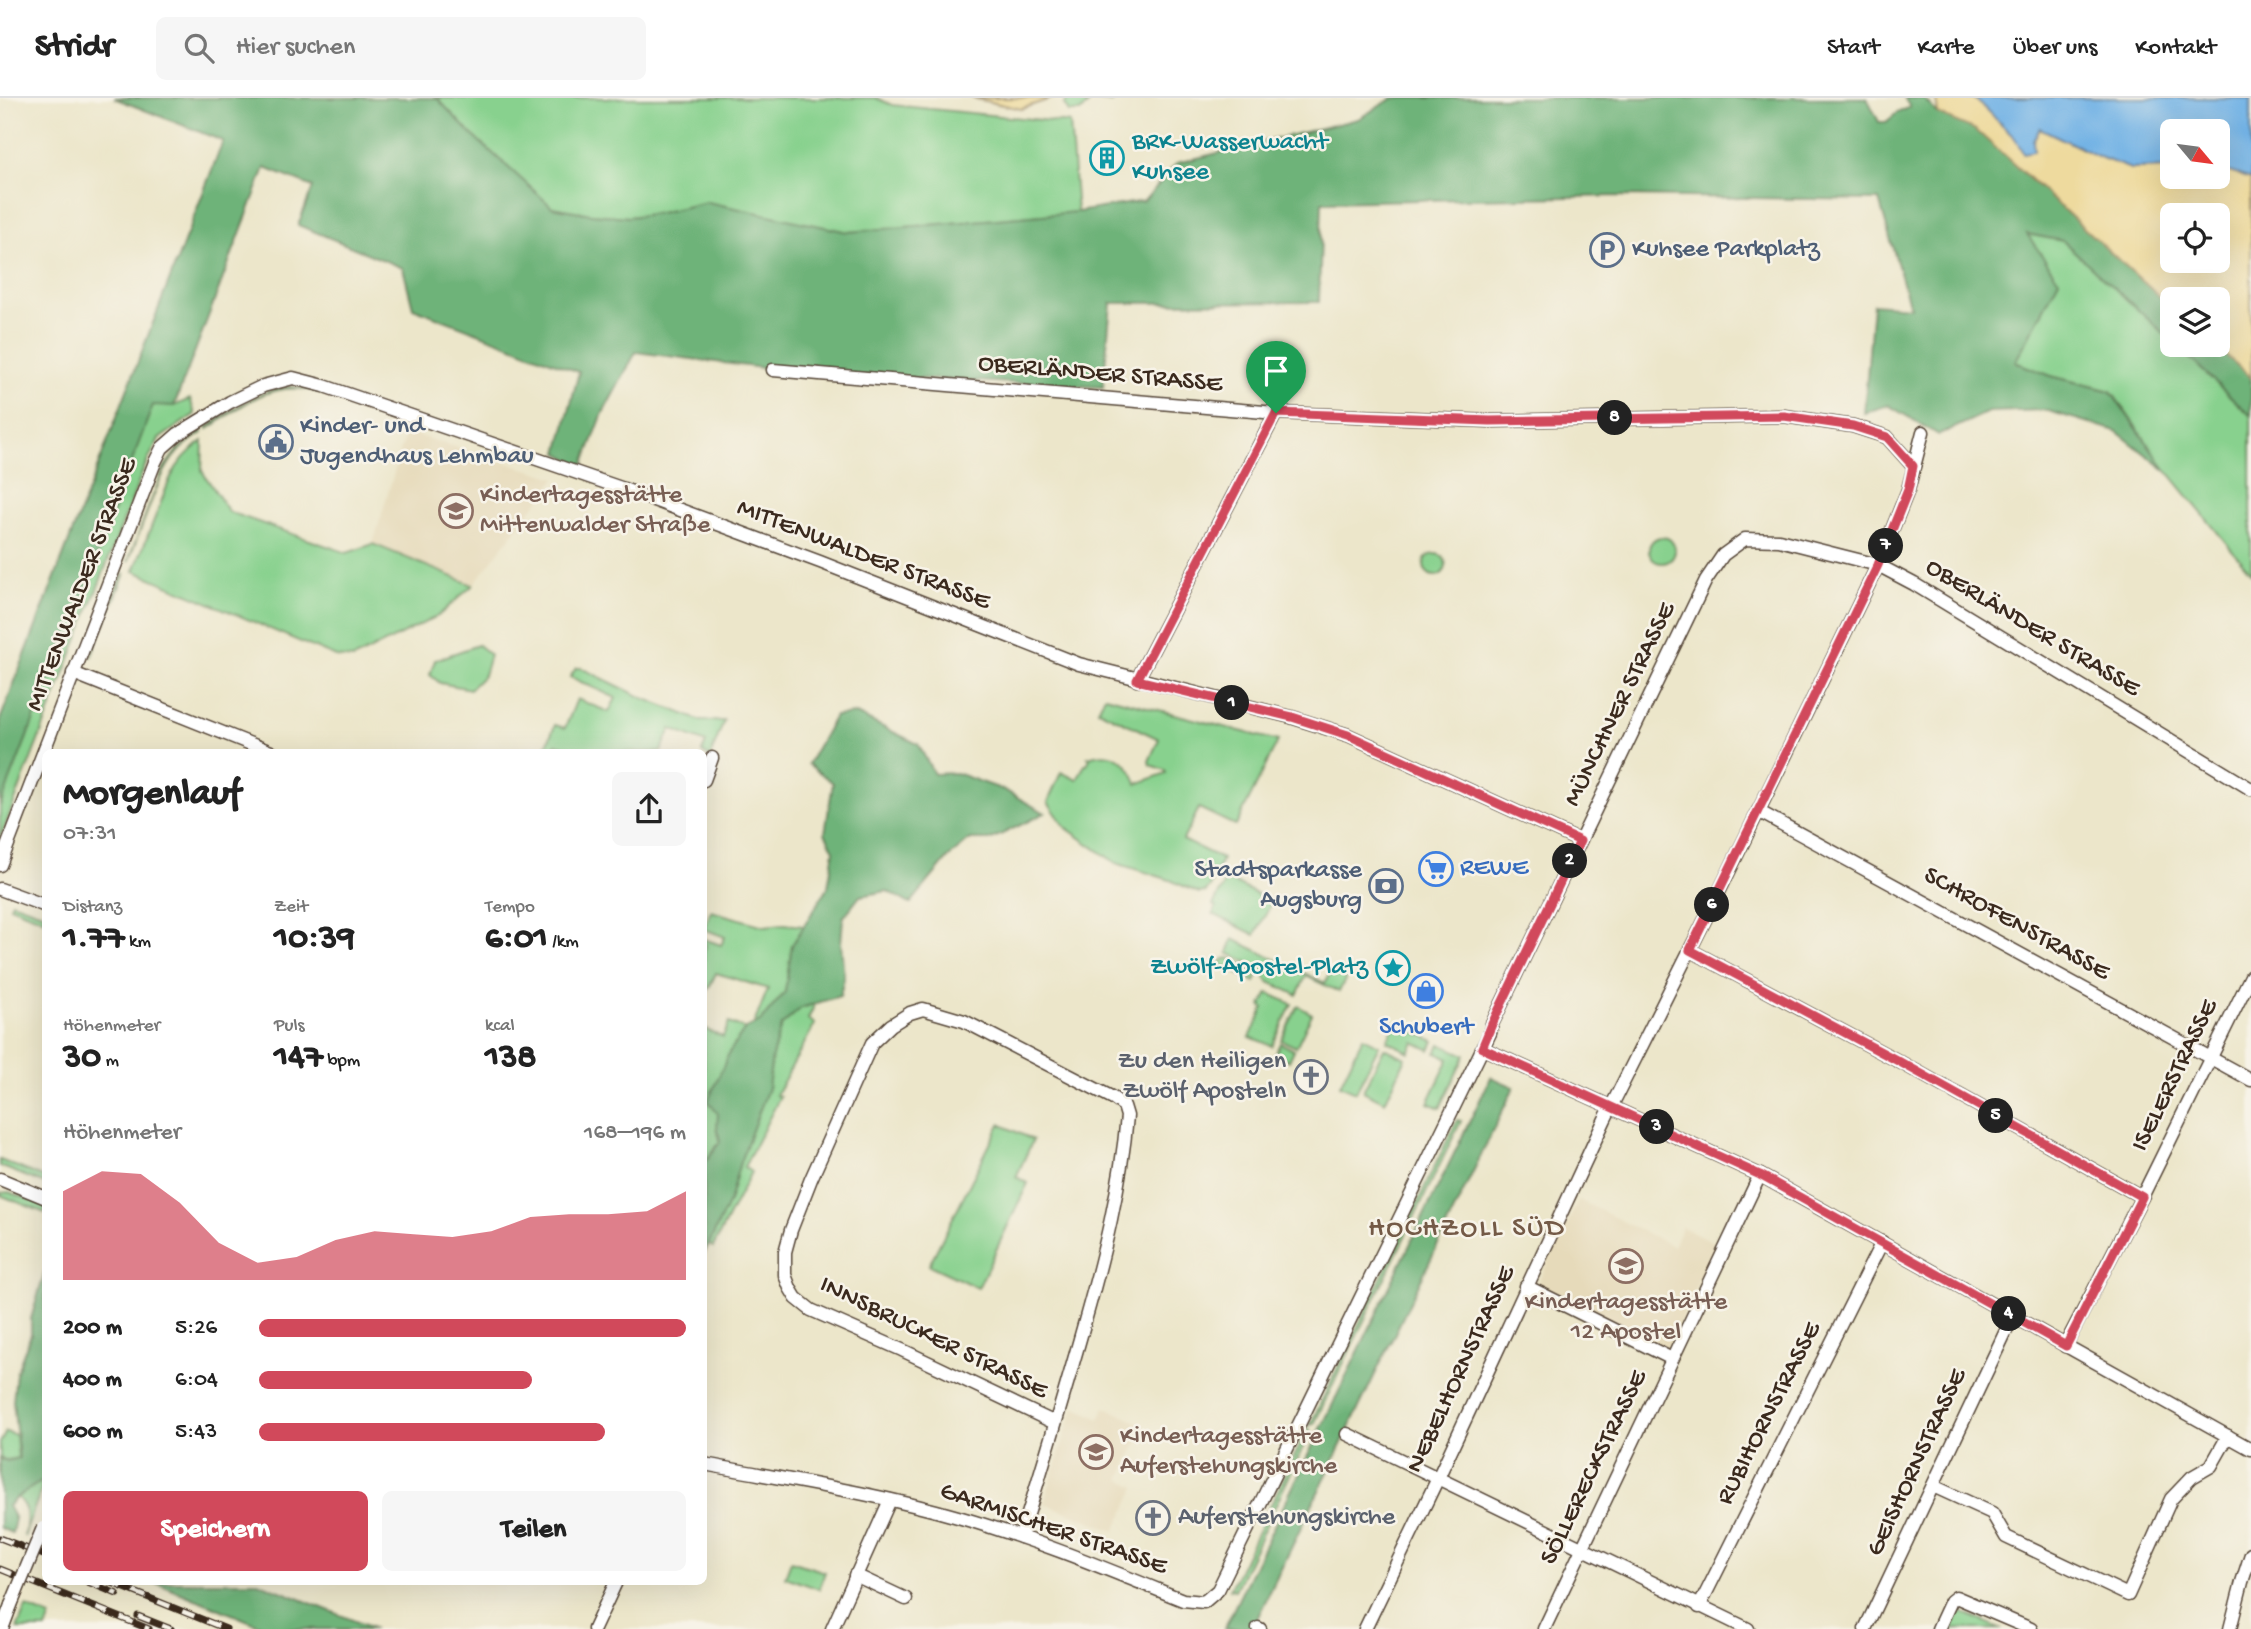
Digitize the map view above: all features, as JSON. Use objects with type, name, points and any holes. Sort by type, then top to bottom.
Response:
[{"type":"street","name":"OBERLÄNDER STRASSE","points":[[773,370],[1276,413],[1490,421],[1784,416],[1853,426],[1887,437],[1913,466]]},
{"type":"street","name":"MITTENWALDER STRASSE","points":[[44,749],[162,448],[178,434],[230,402],[263,386],[293,378],[564,467],[820,562],[1079,664],[1292,717],[1348,735],[1580,841]]},
{"type":"street","points":[[1137,680],[1276,413]]},
{"type":"street","points":[[1878,565],[1908,490],[1923,432]]},
{"type":"street","name":"MÜNCHNER STRASSE","points":[[1218,1590],[1706,580],[1723,555],[1745,539],[1779,540],[1878,565]]},
{"type":"street","name":"OBERLÄNDER STRASSE","points":[[1878,565],[1913,583],[2251,789]]},
{"type":"street","name":"NEBELHORNSTRASSE","points":[[1365,1629],[1611,1106],[1878,565]]},
{"type":"street","points":[[73,673],[263,749]]},
{"type":"street","name":"MITTENWALDER STRASSE","points":[[0,865],[42,755]]},
{"type":"street","points":[[707,772],[712,758]]},
{"type":"street","name":"SCHROFENSTRASSE","points":[[1758,811],[2251,1080]]},
{"type":"street","points":[[0,889],[42,905]]},
{"type":"street","points":[[1690,950],[1889,1056],[2142,1197]]},
{"type":"street","name":"ISELERSTRASSE","points":[[2066,1346],[2251,976]]},
{"type":"street","name":"INNSBRUCKER STRASSE","points":[[1021,1537],[1055,1423],[1104,1253],[1127,1116],[1124,1106],[1097,1088],[964,1021],[923,1009],[910,1013],[872,1042],[811,1179],[785,1252],[785,1275],[796,1297],[811,1310],[1055,1423]]},
{"type":"street","points":[[1482,1048],[1760,1175],[2251,1449]]},
{"type":"street","name":"SÖLLERECKSTRASSE","points":[[1544,1629],[1760,1175]]},
{"type":"street","points":[[0,1179],[42,1196]]},
{"type":"street","name":"RUBIHORNSTRASSE","points":[[1699,1606],[1882,1242]]},
{"type":"street","points":[[1526,1286],[1672,1359]]},
{"type":"street","name":"GEISHORNSTRASSE","points":[[1865,1629],[2013,1316]]},
{"type":"street","points":[[1347,1434],[1748,1629]]},
{"type":"street","points":[[1933,1486],[1992,1513],[2006,1537],[2128,1595],[2171,1499],[2192,1478],[2211,1466],[2228,1436]]},
{"type":"street","name":"GARMISCHER STRASSE","points":[[707,1465],[890,1500],[959,1517],[1021,1537],[1182,1600],[1204,1602],[1218,1590]]},
{"type":"street","points":[[832,1629],[890,1500]]},
{"type":"street","points":[[2,1629],[42,1530]]},
{"type":"street","points":[[2230,1629],[2251,1554]]},
{"type":"street","points":[[855,1575],[906,1599]]},
{"type":"street","points":[[594,1629],[614,1585]]},
{"type":"street","points":[[1938,1629],[1951,1601],[1956,1597],[2031,1629]]},
{"type":"shaded area","name":"Kindertagesstätte Mittenwalder Straße","points":[[406,432],[556,478],[473,585],[373,544]]},
{"type":"shaded area","name":"Kindertagesstätte 12 Apostel","points":[[1579,1200],[1673,1246],[1682,1227],[1716,1243],[1668,1349],[1536,1286]]},
{"type":"shaded area","name":"Kindertagesstätte Auferstehungskirche","points":[[1074,1406],[1099,1419],[1105,1407],[1145,1426],[1120,1479],[1136,1487],[1115,1531],[1044,1503]]},
{"type":"green space","points":[[114,98],[437,98],[468,131],[552,207],[629,217],[707,202],[848,232],[1077,212],[1144,201],[1177,163],[1358,119],[1393,98],[1867,98],[1879,122],[1886,122],[1910,107],[1904,98],[1923,98],[1938,114],[1976,130],[2160,297],[2160,330],[2063,241],[2027,234],[2059,280],[2015,362],[2051,376],[2110,391],[2167,471],[2116,431],[2045,410],[1988,412],[1939,435],[1888,405],[1864,413],[1873,304],[1910,307],[1879,200],[1622,196],[1322,202],[1319,302],[1111,303],[1103,387],[802,373],[636,352],[603,413],[583,466],[558,453],[579,372],[413,308],[403,268],[298,225],[313,187],[265,168],[174,406],[153,405],[0,806],[0,720],[223,141]]},
{"type":"green space","points":[[437,98],[876,98],[892,105],[1070,123],[1077,212],[848,232],[707,202],[629,217],[591,214],[552,207],[468,131]]},
{"type":"green space","points":[[1069,98],[1115,98],[1112,103],[1092,100],[1080,112],[1069,112],[1064,104]]},
{"type":"green space","points":[[2026,234],[2063,241],[2160,330],[2160,357],[2189,357],[2251,416],[2251,573],[2167,471],[2111,391],[2051,376],[2015,362],[2059,280]]},
{"type":"green space","points":[[2189,357],[2228,357],[2251,377],[2251,416]]},
{"type":"green space","points":[[289,387],[319,390],[349,400],[306,389],[269,392],[251,400],[208,429],[207,427],[236,408],[256,397],[267,392]]},
{"type":"green space","points":[[190,399],[195,414],[159,439],[144,468],[0,839],[0,806],[153,404],[174,406]]},
{"type":"green space","points":[[202,431],[173,458],[155,492],[164,468],[178,449]]},
{"type":"green space","points":[[203,441],[202,471],[229,512],[347,553],[373,544],[473,585],[438,616],[353,659],[336,657],[134,571],[173,473],[184,457]]},
{"type":"green space","points":[[1662,537],[1671,541],[1675,550],[1671,559],[1662,563],[1653,559],[1649,550],[1653,541]]},
{"type":"green space","points":[[1435,554],[1443,557],[1446,565],[1443,573],[1435,576],[1427,573],[1424,565],[1427,557]]},
{"type":"green space","points":[[125,573],[91,657],[120,579]]},
{"type":"green space","points":[[478,645],[490,655],[484,675],[470,689],[440,683],[430,675],[435,660]]},
{"type":"green space","points":[[576,668],[581,668],[643,698],[701,721],[724,721],[710,757],[707,755],[707,749],[703,749],[706,743],[671,729],[662,749],[570,749],[556,744],[554,749],[545,749],[555,725],[565,728],[577,699],[609,712],[616,698],[570,677]]},
{"type":"green space","points":[[1105,696],[1278,741],[1236,826],[1199,808],[1183,840],[1222,859],[1206,892],[1199,893],[1170,880],[1116,863],[1065,827],[1048,802],[1061,772],[1077,780],[1090,759],[1088,757],[1096,755],[1118,758],[1130,769],[1137,784],[1166,773],[1165,770],[1150,765],[1149,761],[1159,739],[1098,710]]},
{"type":"green space","points":[[856,714],[918,744],[934,774],[956,773],[1004,790],[1045,813],[990,840],[969,840],[948,858],[910,904],[887,891],[860,896],[843,918],[841,943],[844,978],[840,996],[801,1008],[781,1026],[772,1056],[768,1088],[740,1162],[729,1202],[707,1248],[707,1159],[720,1142],[718,1114],[708,1101],[729,1053],[745,1029],[760,1022],[785,992],[792,945],[828,887],[834,850],[825,833],[833,783],[808,764],[835,716]]},
{"type":"green space","points":[[1227,879],[1272,902],[1255,935],[1213,914],[1216,907],[1213,905]]},
{"type":"green space","points":[[12,902],[42,913],[42,919],[10,906]]},
{"type":"green space","points":[[711,911],[764,926],[805,926],[792,945],[785,992],[760,1023],[753,1026],[768,989],[716,973],[707,990],[707,940],[721,945],[725,937],[707,930]]},
{"type":"green space","points":[[1233,939],[1325,983],[1331,971],[1346,978],[1339,992],[1306,976],[1297,995],[1269,982],[1258,967],[1228,953]]},
{"type":"green space","points":[[1229,958],[1251,968],[1258,975],[1255,982],[1219,964]]},
{"type":"green space","points":[[1268,993],[1292,1004],[1272,1046],[1250,1037]]},
{"type":"green space","points":[[815,1004],[808,1019],[815,1024],[776,1095],[780,1097],[744,1167],[751,1172],[713,1247],[708,1244],[729,1202],[740,1162],[768,1088],[772,1056],[781,1026],[801,1008]]},
{"type":"green space","points":[[1298,1006],[1312,1014],[1296,1047],[1281,1040]]},
{"type":"green space","points":[[1396,1022],[1434,1041],[1430,1050],[1414,1042],[1409,1052],[1387,1041]]},
{"type":"green space","points":[[729,1023],[745,1029],[729,1053],[717,1126],[720,1142],[707,1159],[707,1030],[723,1037]]},
{"type":"green space","points":[[1363,1037],[1379,1045],[1356,1092],[1340,1085]]},
{"type":"green space","points":[[1280,1043],[1294,1050],[1289,1061],[1275,1054]]},
{"type":"green space","points":[[1440,1044],[1465,1055],[1440,1108],[1428,1103],[1449,1059],[1436,1053]]},
{"type":"green space","points":[[1384,1048],[1406,1058],[1385,1102],[1363,1091]]},
{"type":"green space","points":[[1491,1077],[1514,1087],[1252,1629],[1224,1629]]},
{"type":"green space","points":[[1457,1120],[1461,1121],[1314,1424],[1310,1425]]},
{"type":"green space","points":[[1000,1124],[1033,1140],[1016,1177],[1028,1183],[978,1288],[929,1265]]},
{"type":"green space","points":[[0,1160],[42,1177],[42,1183],[0,1166]]},
{"type":"green space","points":[[9,1192],[42,1205],[42,1212],[0,1195]]},
{"type":"green space","points":[[42,1281],[42,1481],[8,1506],[15,1519],[12,1533],[0,1528],[0,1459],[7,1461],[19,1458],[13,1401],[16,1374],[31,1334],[31,1319]]},
{"type":"green space","points":[[1308,1428],[1311,1431],[1235,1590],[1230,1589]]},
{"type":"green space","points":[[6,1432],[16,1435],[18,1458],[0,1458],[0,1443]]},
{"type":"green space","points":[[42,1481],[24,1537],[27,1515],[17,1497]]},
{"type":"green space","points":[[791,1561],[825,1572],[819,1589],[785,1577]]},
{"type":"green space","points":[[161,1585],[265,1585],[375,1629],[268,1629]]},
{"type":"green space","points":[[26,1607],[51,1617],[46,1629],[17,1629]]},
{"type":"green space","points":[[1959,1611],[2002,1629],[1951,1629]]},
{"type":"sand","points":[[972,98],[1053,98],[1021,109]]},
{"type":"sand","points":[[1936,98],[1974,98],[2015,138],[2033,141],[2040,128],[2131,169],[2160,168],[2160,189],[2230,189],[2230,172],[2251,179],[2251,377],[2228,357],[2230,357],[2230,287],[2160,287],[2160,297],[1976,130],[1938,114]]},
{"type":"water","points":[[1974,98],[2251,98],[2251,179],[2230,172],[2230,119],[2160,119],[2160,168],[2131,169],[2040,128],[2033,141],[2034,151],[2023,153],[2015,138]]},
{"type":"railway","points":[[0,1538],[42,1554]]},
{"type":"railway","points":[[0,1569],[149,1629]]},
{"type":"railway","points":[[95,1585],[117,1594]]},
{"type":"railway","points":[[117,1585],[226,1629]]},
{"type":"railway","points":[[138,1616],[171,1629]]},
{"type":"place","name":"BRK-Wasserwacht Kuhsee","points":[[1107,158]]},
{"type":"place","name":"Kuhsee Parkplatz","points":[[1607,250]]},
{"type":"place","name":"Kinder- und Jugendhaus Lehmbau","points":[[276,442]]},
{"type":"place","name":"Kindertagesstätte Mittenwalder Straße","points":[[456,511]]},
{"type":"place","name":"REWE","points":[[1436,869]]},
{"type":"place","name":"Stadtsparkasse Augsburg","points":[[1386,886]]},
{"type":"place","name":"Zwölf-Apostel-Platz","points":[[1393,968]]},
{"type":"place","name":"Schubert","points":[[1426,991]]},
{"type":"place","name":"Zu den Heiligen Zwölf Aposteln","points":[[1311,1077]]},
{"type":"place","name":"Kindertagesstätte 12 Apostel","points":[[1626,1266]]},
{"type":"place","name":"Kindertagesstätte Auferstehungskirche","points":[[1096,1452]]},
{"type":"place","name":"Auferstehungskirche","points":[[1153,1518]]},
{"type":"district","name":"HOCHZOLL SÜD","points":[[1467,1229]]},
{"type":"route","points":[[1276,413],[1450,421],[1784,416],[1853,426],[1887,437],[1913,466],[1908,490],[1878,565],[1690,950],[1900,1062],[2142,1197],[2066,1346],[1760,1175],[1482,1048],[1580,841],[1348,735],[1292,717],[1137,680],[1276,413]]}]
